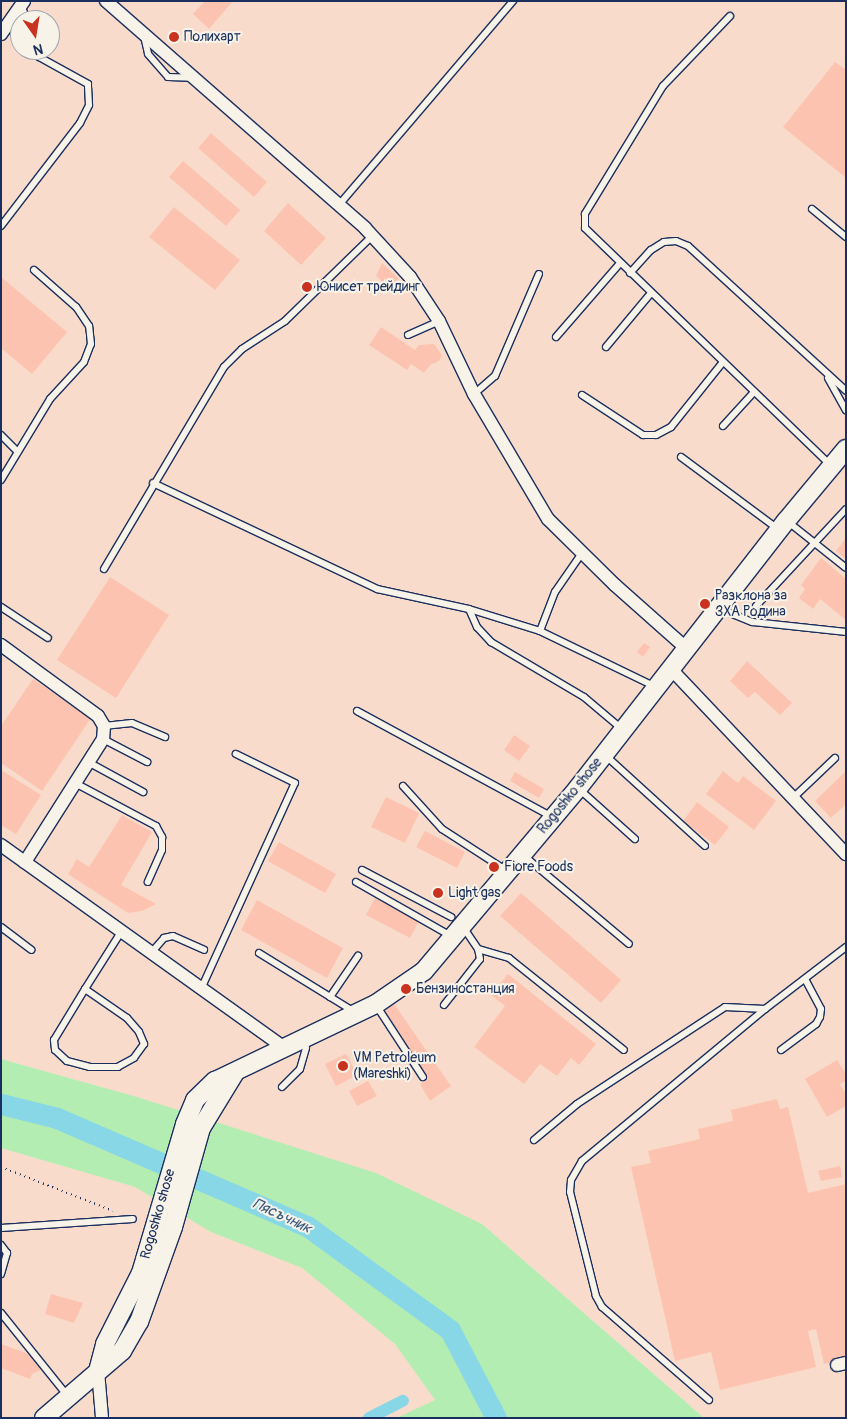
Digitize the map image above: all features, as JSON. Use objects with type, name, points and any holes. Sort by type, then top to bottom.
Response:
[{"type":"main road","name":"Rogoshko shose","points":[[44,1418],[70,1398],[122,1351],[139,1322],[173,1227],[193,1126],[196,1100],[215,1081],[234,1074],[376,1004],[424,971],[455,927],[508,872],[578,788],[782,525],[832,468],[846,449]]},
{"type":"main road","name":"Rogoshko shose","points":[[98,1371],[105,1344],[141,1273],[156,1222],[193,1126]]},
{"type":"street","points":[[106,1],[372,236],[420,289],[440,321],[474,394],[548,519],[582,553],[687,648]]},
{"type":"street","points":[[1,34],[22,3]]},
{"type":"street","points":[[1,645],[98,716],[104,732],[88,762],[25,862]]},
{"type":"street","points":[[671,669],[846,854]]},
{"type":"street","points":[[1,845],[285,1048]]},
{"type":"street","points":[[98,1371],[102,1418]]},
{"type":"lane","points":[[338,206],[513,1]]},
{"type":"lane","points":[[730,16],[663,86],[585,214],[585,228],[832,468]]},
{"type":"lane","points":[[1,226],[80,123],[89,105],[88,84],[44,60]]},
{"type":"lane","points":[[812,209],[846,238]]},
{"type":"lane","points":[[104,570],[154,483],[231,358],[285,321],[372,236]]},
{"type":"lane","points":[[630,273],[650,250],[664,242],[676,241],[688,246],[846,391]]},
{"type":"lane","points":[[556,337],[620,263]]},
{"type":"lane","points":[[1,480],[50,399],[84,362],[91,344],[89,326],[76,307],[34,270]]},
{"type":"lane","points":[[474,394],[495,376],[539,274]]},
{"type":"lane","points":[[606,346],[651,293]]},
{"type":"lane","points":[[408,335],[440,321]]},
{"type":"lane","points":[[582,395],[643,435],[656,435],[672,427],[723,362]]},
{"type":"lane","points":[[827,374],[846,410]]},
{"type":"lane","points":[[723,426],[754,392]]},
{"type":"lane","points":[[1,435],[17,451]]},
{"type":"lane","points":[[681,457],[782,525],[813,542],[846,568]]},
{"type":"lane","points":[[154,483],[377,590],[469,609],[540,631],[657,687]]},
{"type":"lane","points":[[756,606],[813,542],[845,510]]},
{"type":"lane","points":[[540,631],[555,592],[582,553]]},
{"type":"lane","points":[[1,607],[48,638]]},
{"type":"lane","points":[[718,608],[753,622],[846,632]]},
{"type":"lane","points":[[469,609],[477,627],[491,642],[584,697],[623,730]]},
{"type":"lane","points":[[357,711],[553,818]]},
{"type":"lane","points":[[147,762],[104,732],[118,722],[132,723],[166,737]]},
{"type":"lane","points":[[200,989],[295,783],[236,754]]},
{"type":"lane","points":[[604,754],[705,846]]},
{"type":"lane","points":[[792,798],[835,758]]},
{"type":"lane","points":[[88,762],[143,792]]},
{"type":"lane","points":[[75,782],[156,826],[162,837],[162,850],[148,882]]},
{"type":"lane","points":[[403,786],[442,828],[508,872]]},
{"type":"lane","points":[[578,788],[635,839]]},
{"type":"lane","points":[[522,854],[629,944]]},
{"type":"lane","points":[[362,870],[455,927],[478,949],[509,958],[624,1050]]},
{"type":"lane","points":[[356,882],[455,927]]},
{"type":"lane","points":[[1,927],[31,950]]},
{"type":"lane","points":[[86,989],[127,1018],[139,1032],[144,1044],[134,1058],[118,1067],[90,1067],[67,1061],[55,1050],[54,1040],[121,932]]},
{"type":"lane","points":[[150,953],[164,938],[173,936],[204,950]]},
{"type":"lane","points":[[709,1400],[602,1307],[596,1296],[573,1201],[571,1180],[582,1161],[765,1009],[846,947]]},
{"type":"lane","points":[[444,1004],[472,972],[480,959],[478,949]]},
{"type":"lane","points":[[259,953],[356,1014]]},
{"type":"lane","points":[[330,997],[358,956]]},
{"type":"lane","points":[[781,1050],[816,1024],[820,1017],[821,1009],[805,979]]},
{"type":"lane","points":[[376,1004],[423,1077]]},
{"type":"lane","points":[[534,1140],[578,1104],[725,1007],[765,1009]]},
{"type":"lane","points":[[282,1087],[300,1069],[306,1048]]},
{"type":"lane","points":[[1,1228],[133,1219]]},
{"type":"lane","points":[[1,1245],[7,1253],[1,1274]]},
{"type":"lane","points":[[1,1313],[70,1398]]},
{"type":"path","points":[[1,1167],[133,1219]]},
{"type":"shaded area","points":[[1,1],[846,1],[846,1417],[704,1418],[482,1224],[137,1097],[1,1059]]},
{"type":"shaded area","points":[[1,1148],[135,1187],[211,1232],[302,1268],[395,1344],[435,1400],[396,1418],[1,1418]]},
{"type":"green space","points":[[1,1059],[137,1097],[376,1173],[482,1224],[704,1418],[396,1418],[435,1400],[395,1344],[302,1268],[211,1232],[135,1187],[1,1148]]},
{"type":"building","points":[[205,1],[233,1],[209,29],[193,14]]},
{"type":"building","points":[[835,62],[846,70],[846,178],[783,127]]},
{"type":"building","points":[[211,133],[267,182],[254,197],[198,148]]},
{"type":"building","points":[[183,161],[240,210],[226,226],[169,177]]},
{"type":"building","points":[[288,203],[326,238],[301,265],[264,231]]},
{"type":"building","points":[[174,207],[240,260],[215,290],[149,237]]},
{"type":"building","points":[[382,263],[399,279],[396,282],[401,286],[395,293],[376,276]]},
{"type":"building","points":[[1,277],[67,332],[32,374],[1,348]]},
{"type":"building","points":[[381,327],[415,350],[419,345],[434,344],[442,355],[439,361],[430,365],[424,373],[411,364],[407,370],[369,345]]},
{"type":"building","points":[[846,538],[846,559],[836,551]]},
{"type":"building","points":[[821,558],[846,579],[846,620],[820,599],[813,609],[799,598],[805,589],[801,585]]},
{"type":"building","points":[[110,577],[169,615],[116,698],[57,660]]},
{"type":"building","points":[[644,643],[650,647],[643,657],[637,652]]},
{"type":"building","points":[[747,661],[792,703],[780,715],[755,692],[748,698],[730,681]]},
{"type":"building","points":[[33,679],[91,718],[42,791],[1,763],[1,726]]},
{"type":"building","points":[[514,735],[530,746],[519,761],[504,750]]},
{"type":"building","points":[[1,770],[41,795],[16,834],[1,825]]},
{"type":"building","points":[[723,771],[738,783],[743,776],[776,801],[754,830],[706,794]]},
{"type":"building","points":[[846,771],[846,804],[831,818],[815,801]]},
{"type":"building","points":[[515,772],[544,789],[539,798],[510,781]]},
{"type":"building","points":[[386,797],[419,813],[405,843],[371,827]]},
{"type":"building","points":[[697,802],[729,827],[715,845],[683,821]]},
{"type":"building","points":[[122,815],[152,832],[121,885],[156,904],[142,911],[128,913],[68,874],[77,859],[89,867]]},
{"type":"building","points":[[425,831],[465,852],[457,868],[416,847]]},
{"type":"building","points":[[279,842],[336,874],[325,893],[268,861]]},
{"type":"building","points":[[521,893],[621,980],[601,1003],[500,916]]},
{"type":"building","points":[[375,898],[419,921],[410,938],[366,915]]},
{"type":"building","points":[[257,900],[343,948],[327,978],[241,930]]},
{"type":"building","points":[[508,974],[596,1044],[579,1065],[571,1058],[557,1076],[540,1064],[524,1084],[474,1047],[505,1006],[491,995]]},
{"type":"building","points":[[394,1004],[451,1086],[430,1101],[420,1084],[428,1079],[383,1011]]},
{"type":"building","points":[[346,1054],[357,1075],[336,1086],[325,1064]]},
{"type":"building","points":[[837,1060],[846,1074],[846,1081],[840,1084],[846,1094],[846,1106],[827,1117],[805,1079]]},
{"type":"building","points":[[368,1081],[377,1096],[357,1106],[349,1091]]},
{"type":"building","points":[[777,1099],[780,1109],[788,1107],[808,1193],[846,1184],[846,1359],[824,1364],[816,1329],[808,1331],[816,1367],[720,1390],[711,1352],[675,1361],[631,1167],[651,1163],[648,1151],[700,1139],[698,1129],[733,1121],[731,1110]]},
{"type":"building","points":[[840,1166],[842,1177],[821,1181],[818,1171]]},
{"type":"building","points":[[51,1294],[83,1303],[74,1323],[45,1314]]},
{"type":"building","points":[[1,1344],[34,1356],[41,1370],[32,1374],[30,1379],[1,1368]]},
{"type":"waterway","name":"Пясъчник","points":[[1,1104],[57,1118],[307,1226],[450,1330],[496,1418]]},
{"type":"waterway","points":[[369,1418],[403,1401]]},
{"type":"place","name":"Полихарт","points":[[174,37]]},
{"type":"place","name":"Юнисет трейдинг","points":[[307,287]]},
{"type":"place","name":"Разклона за ЗХА Родина","points":[[705,604]]},
{"type":"place","name":"Fiore Foods","points":[[494,867]]},
{"type":"place","name":"Light gas","points":[[438,893]]},
{"type":"place","name":"Бензиностанция","points":[[406,989]]},
{"type":"place","name":"VM Petroleum (Mareshki)","points":[[343,1066]]}]
